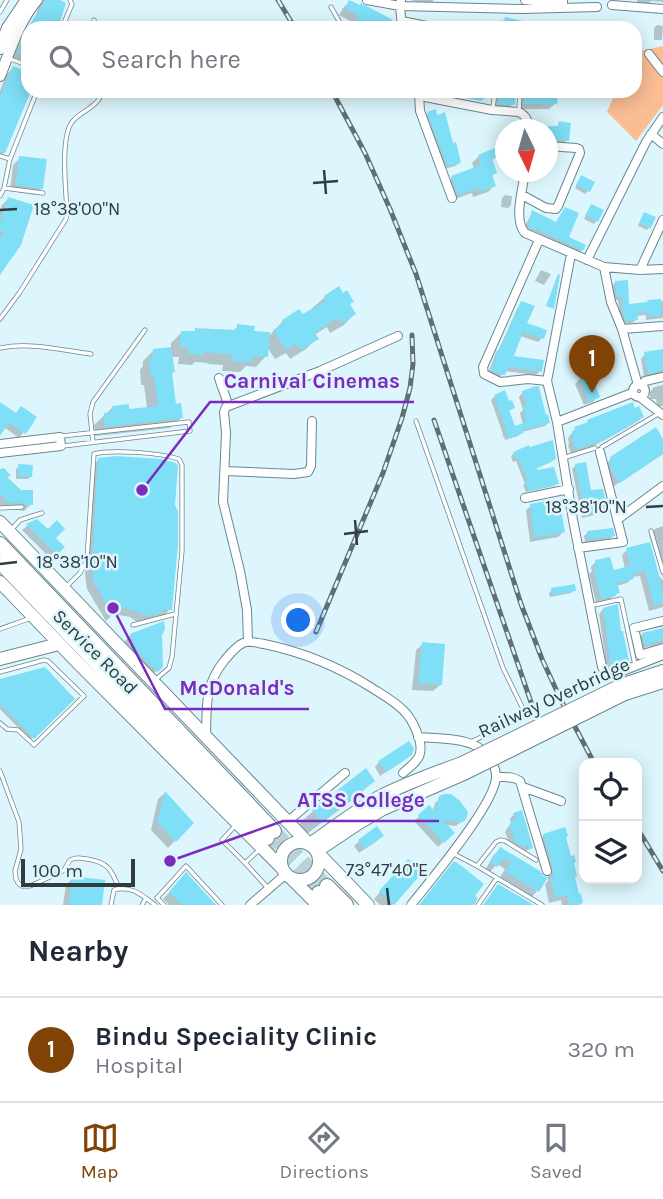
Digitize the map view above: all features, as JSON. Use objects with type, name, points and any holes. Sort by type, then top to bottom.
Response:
[{"type":"highway","points":[[3,541],[268,839]]},
{"type":"highway","points":[[0,562],[268,839]]},
{"type":"highway","points":[[321,895],[331,905]]},
{"type":"highway","points":[[321,895],[346,905]]},
{"type":"main road","points":[[0,35],[9,15],[20,0]]},
{"type":"main road","points":[[4,53],[8,28],[27,0]]},
{"type":"main road","name":"Service Road","points":[[0,522],[3,541],[64,589],[368,905]]},
{"type":"main road","name":"Service Road","points":[[0,582],[237,823],[268,839],[287,874],[321,895]]},
{"type":"main road","points":[[0,659],[59,643]]},
{"type":"main road","name":"Railway Overbridge","points":[[313,848],[354,813],[404,785],[464,768],[663,671]]},
{"type":"main road","name":"Railway Overbridge","points":[[623,690],[663,682]]},
{"type":"main road","points":[[296,842],[313,848],[319,865],[314,874],[304,880],[287,874],[281,857],[286,847],[296,842]]},
{"type":"street","points":[[23,21],[37,0]]},
{"type":"street","points":[[367,0],[441,5],[597,7]]},
{"type":"street","points":[[525,0],[563,3],[563,0]]},
{"type":"street","points":[[401,3],[402,21]]},
{"type":"street","points":[[612,5],[659,6]]},
{"type":"street","points":[[0,76],[4,53],[21,24]]},
{"type":"street","points":[[649,54],[663,72]]},
{"type":"street","points":[[419,98],[420,111],[452,198]]},
{"type":"street","points":[[440,98],[492,110],[519,112],[526,119]]},
{"type":"street","points":[[587,260],[646,142],[663,117]]},
{"type":"street","points":[[651,134],[663,144]]},
{"type":"street","points":[[522,195],[546,208],[555,209],[558,206],[580,153],[576,148],[558,147]]},
{"type":"street","points":[[524,182],[519,212],[521,229],[539,240],[604,267],[663,269]]},
{"type":"street","points":[[640,270],[663,220]]},
{"type":"street","points":[[539,240],[483,367],[484,374],[500,382],[528,379],[547,381]]},
{"type":"street","points":[[570,254],[547,381],[604,671],[615,674],[663,651]]},
{"type":"street","points":[[604,267],[611,302],[622,329],[638,390],[661,414]]},
{"type":"street","points":[[622,329],[663,326]]},
{"type":"street","points":[[248,642],[247,610],[240,570],[223,502],[226,433],[224,412],[228,406],[320,371],[398,336]]},
{"type":"street","points":[[557,422],[638,390],[645,381],[663,377]]},
{"type":"street","points":[[219,378],[228,406]]},
{"type":"street","points":[[225,471],[294,474],[307,472],[311,466],[312,421]]},
{"type":"street","points":[[0,444],[61,441]]},
{"type":"street","points":[[0,453],[61,441]]},
{"type":"street","points":[[578,548],[623,542],[599,449]]},
{"type":"street","points":[[617,520],[663,486]]},
{"type":"street","points":[[525,498],[569,489]]},
{"type":"street","points":[[663,621],[634,628],[640,655],[663,651]]},
{"type":"street","points":[[206,737],[207,697],[212,678],[230,653],[242,643],[248,642],[281,648],[332,665],[347,673],[394,702],[410,717],[418,737],[420,754],[402,773]]},
{"type":"street","points":[[411,905],[490,798],[496,777],[494,766],[487,755],[476,746],[418,737]]},
{"type":"street","points":[[287,822],[345,773]]},
{"type":"street","points":[[496,777],[516,778],[523,786],[547,871]]},
{"type":"street","points":[[523,786],[561,801]]},
{"type":"street","points":[[250,905],[287,874]]},
{"type":"lane","points":[[0,12],[7,0]]},
{"type":"lane","points":[[65,21],[72,4],[70,0]]},
{"type":"lane","points":[[331,7],[339,21]]},
{"type":"lane","points":[[4,53],[21,62]]},
{"type":"lane","points":[[0,196],[10,159],[34,98]]},
{"type":"lane","points":[[0,319],[66,219],[67,132],[72,121],[99,102],[100,98]]},
{"type":"lane","points":[[492,110],[494,98]]},
{"type":"lane","points":[[519,112],[520,98]]},
{"type":"lane","points":[[0,156],[10,159]]},
{"type":"lane","points":[[4,188],[43,193]]},
{"type":"lane","points":[[93,442],[90,414],[93,402],[145,330]]},
{"type":"lane","points":[[0,348],[31,345],[91,354]]},
{"type":"lane","points":[[564,458],[599,449],[661,414]]},
{"type":"lane","points":[[416,421],[503,668],[526,715],[469,743]]},
{"type":"lane","points":[[189,422],[190,431],[93,442],[61,441],[92,433],[189,422]]},
{"type":"lane","points":[[64,589],[80,573],[87,559],[94,454],[114,452],[176,458],[181,461],[183,528],[176,614],[169,668],[153,682]]},
{"type":"lane","points":[[0,508],[22,506]]},
{"type":"lane","points":[[3,541],[20,520],[42,513]]},
{"type":"lane","points":[[651,531],[663,572]]},
{"type":"lane","points":[[590,606],[621,599],[635,665]]},
{"type":"lane","points":[[133,625],[176,614]]},
{"type":"lane","points":[[0,629],[34,617]]},
{"type":"lane","points":[[0,673],[48,661],[84,696],[34,745],[18,730],[7,729],[0,723]]},
{"type":"lane","points":[[0,771],[19,822],[21,849],[15,871],[18,883],[30,886],[64,870],[70,860],[78,857],[98,860],[106,865],[119,888]]},
{"type":"lane","points":[[237,823],[222,840],[269,889]]},
{"type":"lane","points":[[244,863],[268,839]]},
{"type":"lane","points":[[477,866],[500,840],[536,860]]},
{"type":"lane","points":[[452,853],[542,905]]},
{"type":"lane","points":[[164,905],[157,898],[186,866],[222,905]]},
{"type":"lane","points":[[478,905],[497,878]]},
{"type":"lane","points":[[111,905],[113,892],[119,888],[131,889],[155,905]]},
{"type":"lane","points":[[142,905],[146,898]]},
{"type":"shaded area","points":[[663,46],[663,105],[636,141],[607,112],[613,98],[642,98],[642,50]]},
{"type":"building","points":[[45,0],[60,0],[66,3],[60,21],[32,21]]},
{"type":"building","points":[[349,0],[360,5],[361,3],[393,20],[356,21],[359,16],[345,8]]},
{"type":"building","points":[[505,17],[524,21],[504,21]]},
{"type":"building","points":[[13,66],[21,69],[21,98],[28,98],[5,153],[0,152],[0,97]]},
{"type":"building","points":[[498,98],[516,98],[515,105],[498,104]]},
{"type":"building","points":[[524,98],[557,98],[557,104],[524,104]]},
{"type":"building","points":[[436,109],[437,115],[445,112],[461,163],[447,166],[427,112]]},
{"type":"building","points":[[559,121],[571,123],[569,141],[558,140]]},
{"type":"building","points":[[495,148],[495,158],[492,159],[495,174],[492,175],[496,186],[479,192],[478,188],[458,195],[451,176],[481,165],[478,155]]},
{"type":"building","points":[[19,156],[47,159],[43,189],[16,185]]},
{"type":"building","points":[[581,175],[595,182],[590,192],[576,185]]},
{"type":"building","points":[[8,197],[34,205],[21,245],[0,275],[0,239],[4,233],[0,231],[0,222]]},
{"type":"building","points":[[591,204],[604,210],[598,222],[585,216]]},
{"type":"building","points":[[565,207],[579,213],[569,237],[586,245],[583,251],[529,228],[532,210],[556,222]]},
{"type":"building","points":[[644,212],[656,217],[651,228],[639,223]]},
{"type":"building","points":[[558,274],[560,275],[554,309],[546,306]]},
{"type":"building","points":[[628,280],[629,304],[661,299],[662,315],[649,317],[649,312],[637,313],[638,320],[626,321],[622,297],[617,298],[615,281]]},
{"type":"building","points":[[339,286],[343,293],[347,290],[354,302],[350,304],[356,314],[341,324],[338,318],[327,324],[315,333],[319,339],[301,350],[296,344],[286,350],[273,330],[284,323],[282,320],[299,309],[303,314],[327,300],[324,296]]},
{"type":"building","points":[[521,301],[535,306],[527,323],[547,330],[544,339],[523,332],[514,356],[544,360],[542,372],[508,367],[505,375],[501,375],[491,370]]},
{"type":"building","points":[[237,324],[255,326],[254,331],[270,332],[268,357],[253,356],[252,362],[232,361],[232,355],[204,352],[204,355],[188,354],[188,347],[180,347],[181,331],[195,331],[195,328],[237,330]]},
{"type":"building","points":[[171,347],[176,404],[181,403],[183,418],[105,427],[104,413],[113,412],[112,406],[129,404],[129,409],[158,406],[149,358],[153,357],[153,349]]},
{"type":"building","points":[[663,349],[663,371],[648,374],[644,352]]},
{"type":"building","points":[[590,374],[600,397],[589,402],[579,378]]},
{"type":"building","points":[[539,387],[550,423],[523,430],[524,433],[509,438],[494,395],[505,390],[509,401],[512,400],[515,408],[509,410],[515,426],[526,422],[523,407],[527,406],[522,391]]},
{"type":"building","points":[[0,402],[16,413],[21,406],[37,417],[26,434],[9,423],[0,436]]},
{"type":"building","points":[[633,402],[635,408],[639,406],[644,417],[605,440],[576,449],[571,439],[574,427]]},
{"type":"building","points":[[656,427],[663,439],[663,454],[620,483],[612,471],[610,457]]},
{"type":"building","points":[[553,440],[556,459],[537,470],[554,467],[559,484],[529,491],[519,459],[516,460],[513,452],[529,445],[530,447]]},
{"type":"building","points":[[116,456],[161,459],[178,466],[175,505],[178,511],[178,544],[172,610],[161,610],[162,613],[144,616],[137,611],[122,608],[113,616],[93,581],[98,458]]},
{"type":"building","points":[[586,462],[591,490],[603,489],[608,510],[585,515],[575,464]]},
{"type":"building","points":[[18,464],[33,465],[32,477],[18,476]]},
{"type":"building","points":[[4,468],[11,476],[6,476],[21,490],[33,490],[33,505],[9,503],[0,494],[0,469]]},
{"type":"building","points":[[559,499],[565,532],[534,538],[530,504]]},
{"type":"building","points":[[37,519],[48,529],[57,520],[65,529],[56,538],[65,547],[57,555],[26,524]]},
{"type":"building","points":[[613,528],[615,536],[588,540],[587,531]]},
{"type":"building","points":[[650,542],[663,590],[663,604],[654,606],[645,571],[633,574],[634,579],[617,583],[620,593],[616,596],[601,599],[593,567],[597,566],[595,560],[610,557],[614,570],[629,566],[626,548]]},
{"type":"building","points":[[575,584],[576,591],[552,595],[551,588]]},
{"type":"building","points":[[618,604],[621,631],[629,661],[611,667],[603,608]]},
{"type":"building","points":[[164,621],[163,667],[158,672],[131,646],[134,644],[130,634]]},
{"type":"building","points":[[663,628],[663,640],[645,646],[642,633]]},
{"type":"building","points":[[422,642],[445,644],[442,685],[418,683]]},
{"type":"building","points":[[45,667],[75,699],[34,739],[0,704],[0,679]]},
{"type":"building","points":[[409,741],[414,748],[412,755],[386,772],[378,761]]},
{"type":"building","points":[[366,768],[375,781],[321,822],[312,810]]},
{"type":"building","points":[[165,791],[194,823],[176,842],[157,822]]},
{"type":"building","points":[[451,794],[468,812],[463,822],[443,820],[455,833],[444,843],[418,815],[429,805],[435,811],[439,796]]},
{"type":"building","points":[[522,810],[533,848],[529,850],[527,845],[523,847],[515,842],[509,825],[510,821],[516,819],[513,813]]},
{"type":"building","points":[[377,826],[384,836],[365,849],[358,840]]},
{"type":"building","points":[[565,827],[571,856],[574,855],[576,862],[575,877],[583,903],[576,905],[569,905],[567,895],[555,898],[550,877],[553,878],[553,869],[543,834]]},
{"type":"building","points":[[500,847],[548,877],[539,892],[505,872],[511,862],[504,858],[497,867],[490,863]]},
{"type":"building","points":[[408,859],[423,872],[394,905],[379,891]]},
{"type":"building","points":[[453,862],[484,884],[475,896],[478,898],[474,905],[419,905]]},
{"type":"building","points":[[186,872],[216,905],[182,905],[169,892]]},
{"type":"building","points":[[72,876],[105,880],[102,905],[69,905]]},
{"type":"building","points":[[498,884],[534,905],[483,905]]},
{"type":"tunnel","points":[[274,831],[327,886]]},
{"type":"tunnel","points":[[267,838],[319,893]]},
{"type":"railway","points":[[278,0],[291,21]]},
{"type":"railway","points":[[336,98],[365,153],[416,274],[521,604],[542,659],[591,758]]},
{"type":"railway","points":[[316,632],[383,473],[402,418],[413,364],[412,335]]},
{"type":"railway","points":[[434,420],[533,708]]},
{"type":"railway","points":[[642,836],[663,871]]},
{"type":"place","name":"Bindu Speciality Clinic","points":[[592,393]]},
{"type":"place","name":"Carnival Cinemas","points":[[142,490]]},
{"type":"place","name":"McDonald's","points":[[113,608]]},
{"type":"place","name":"ATSS College","points":[[170,861]]}]
